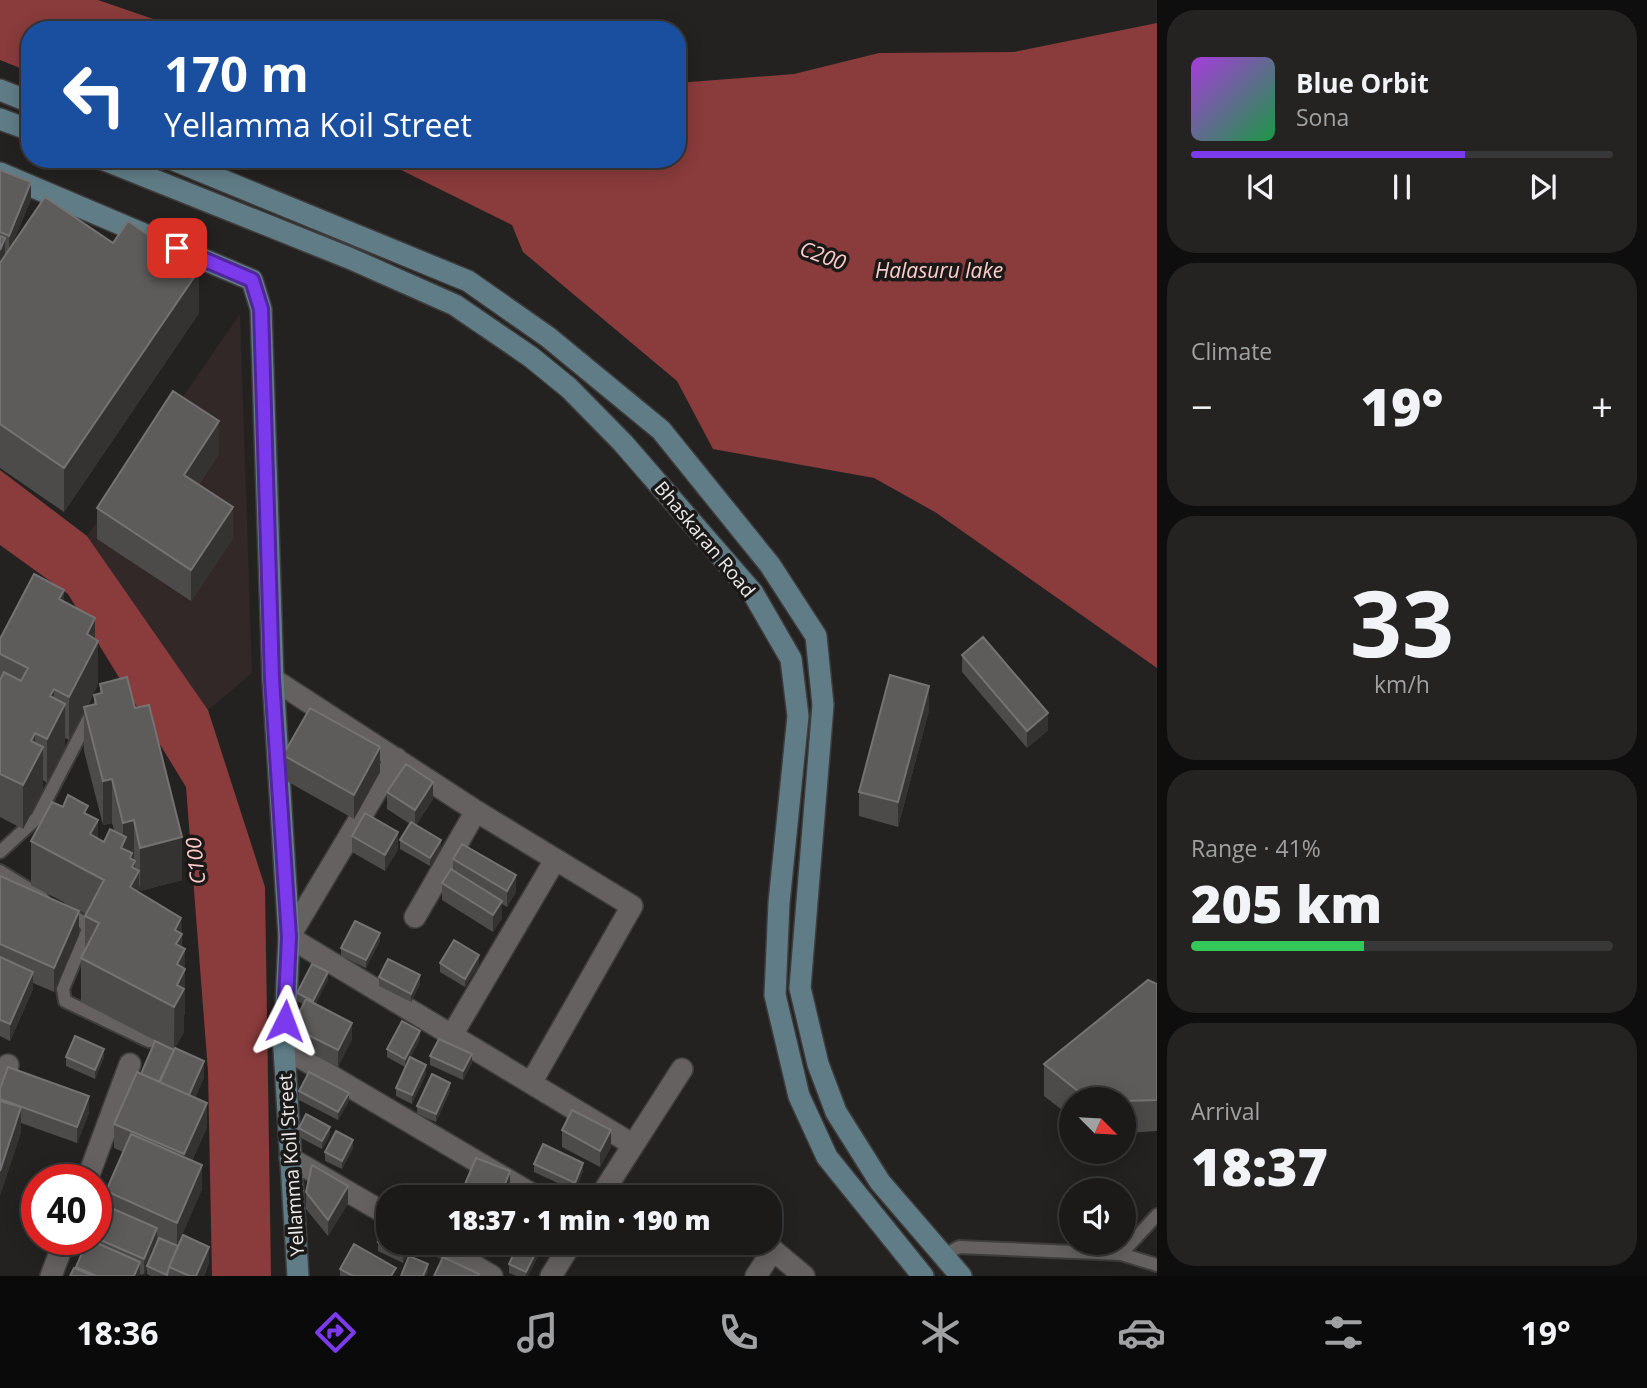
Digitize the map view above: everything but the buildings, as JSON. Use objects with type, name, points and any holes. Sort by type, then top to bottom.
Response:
[{"type":"main road","points":[[0,90],[21,98]]},
{"type":"main road","points":[[0,118],[21,126]]},
{"type":"main road","name":"Bhaskaran Road","points":[[124,168],[349,258],[455,305],[531,357],[569,388],[623,443],[753,593],[791,659],[798,716],[779,903],[775,995],[799,1096],[827,1157],[923,1276]]},
{"type":"main road","name":"Bhaskaran Road","points":[[193,168],[468,281],[569,353],[661,430],[774,571],[816,636],[823,705],[800,988],[818,1064],[836,1112],[880,1182],[961,1276]]},
{"type":"main road","name":"Yellamma Koil Street","points":[[0,173],[252,280],[261,309],[272,679],[289,937],[284,1048],[300,1275]]},
{"type":"main road","points":[[753,593],[774,571]]},
{"type":"street","points":[[272,679],[475,811],[632,905],[531,1083]]},
{"type":"street","points":[[396,758],[289,937],[632,1144]]},
{"type":"street","points":[[415,917],[475,811]]},
{"type":"street","points":[[452,1035],[555,860]]},
{"type":"street","points":[[284,1048],[517,1185]]},
{"type":"street","points":[[93,1164],[130,1063]]},
{"type":"street","points":[[0,1089],[8,1065]]},
{"type":"street","points":[[607,1185],[682,1069]]},
{"type":"street","points":[[290,1158],[376,1208]]},
{"type":"street","points":[[756,1276],[773,1250],[804,1276]]},
{"type":"street","points":[[51,1276],[59,1255]]},
{"type":"street","points":[[457,1255],[492,1276]]},
{"type":"street","points":[[551,1276],[564,1255]]},
{"type":"lane","points":[[0,852],[37,818],[89,719]]},
{"type":"lane","points":[[0,871],[86,925],[87,933],[63,989],[65,1001],[149,1041]]},
{"type":"lane","points":[[1136,1238],[1157,1215]]},
{"type":"lane","points":[[942,1256],[958,1247],[1059,1251]]},
{"type":"lane","points":[[1124,1255],[1157,1265]]},
{"type":"shaded area","points":[[240,314],[252,673],[208,710],[87,536]]},
{"type":"water","points":[[0,0],[98,0],[159,21],[21,21],[21,68],[0,60]]},
{"type":"water","name":"Halasuru lake","points":[[1157,23],[1157,668],[935,512],[874,478],[713,449],[677,381],[523,252],[512,225],[397,168],[686,168],[686,82],[794,74],[879,53],[1014,52]]},
{"type":"water","name":"C100","points":[[0,470],[87,536],[208,710],[265,887],[271,1276],[212,1276],[208,1071],[186,787],[68,594],[0,545]]},
{"type":"route","points":[[177,248],[252,280],[261,309],[272,679],[289,937],[285,1021]]},
{"type":"water label","name":"C200","points":[[823,255]]}]
